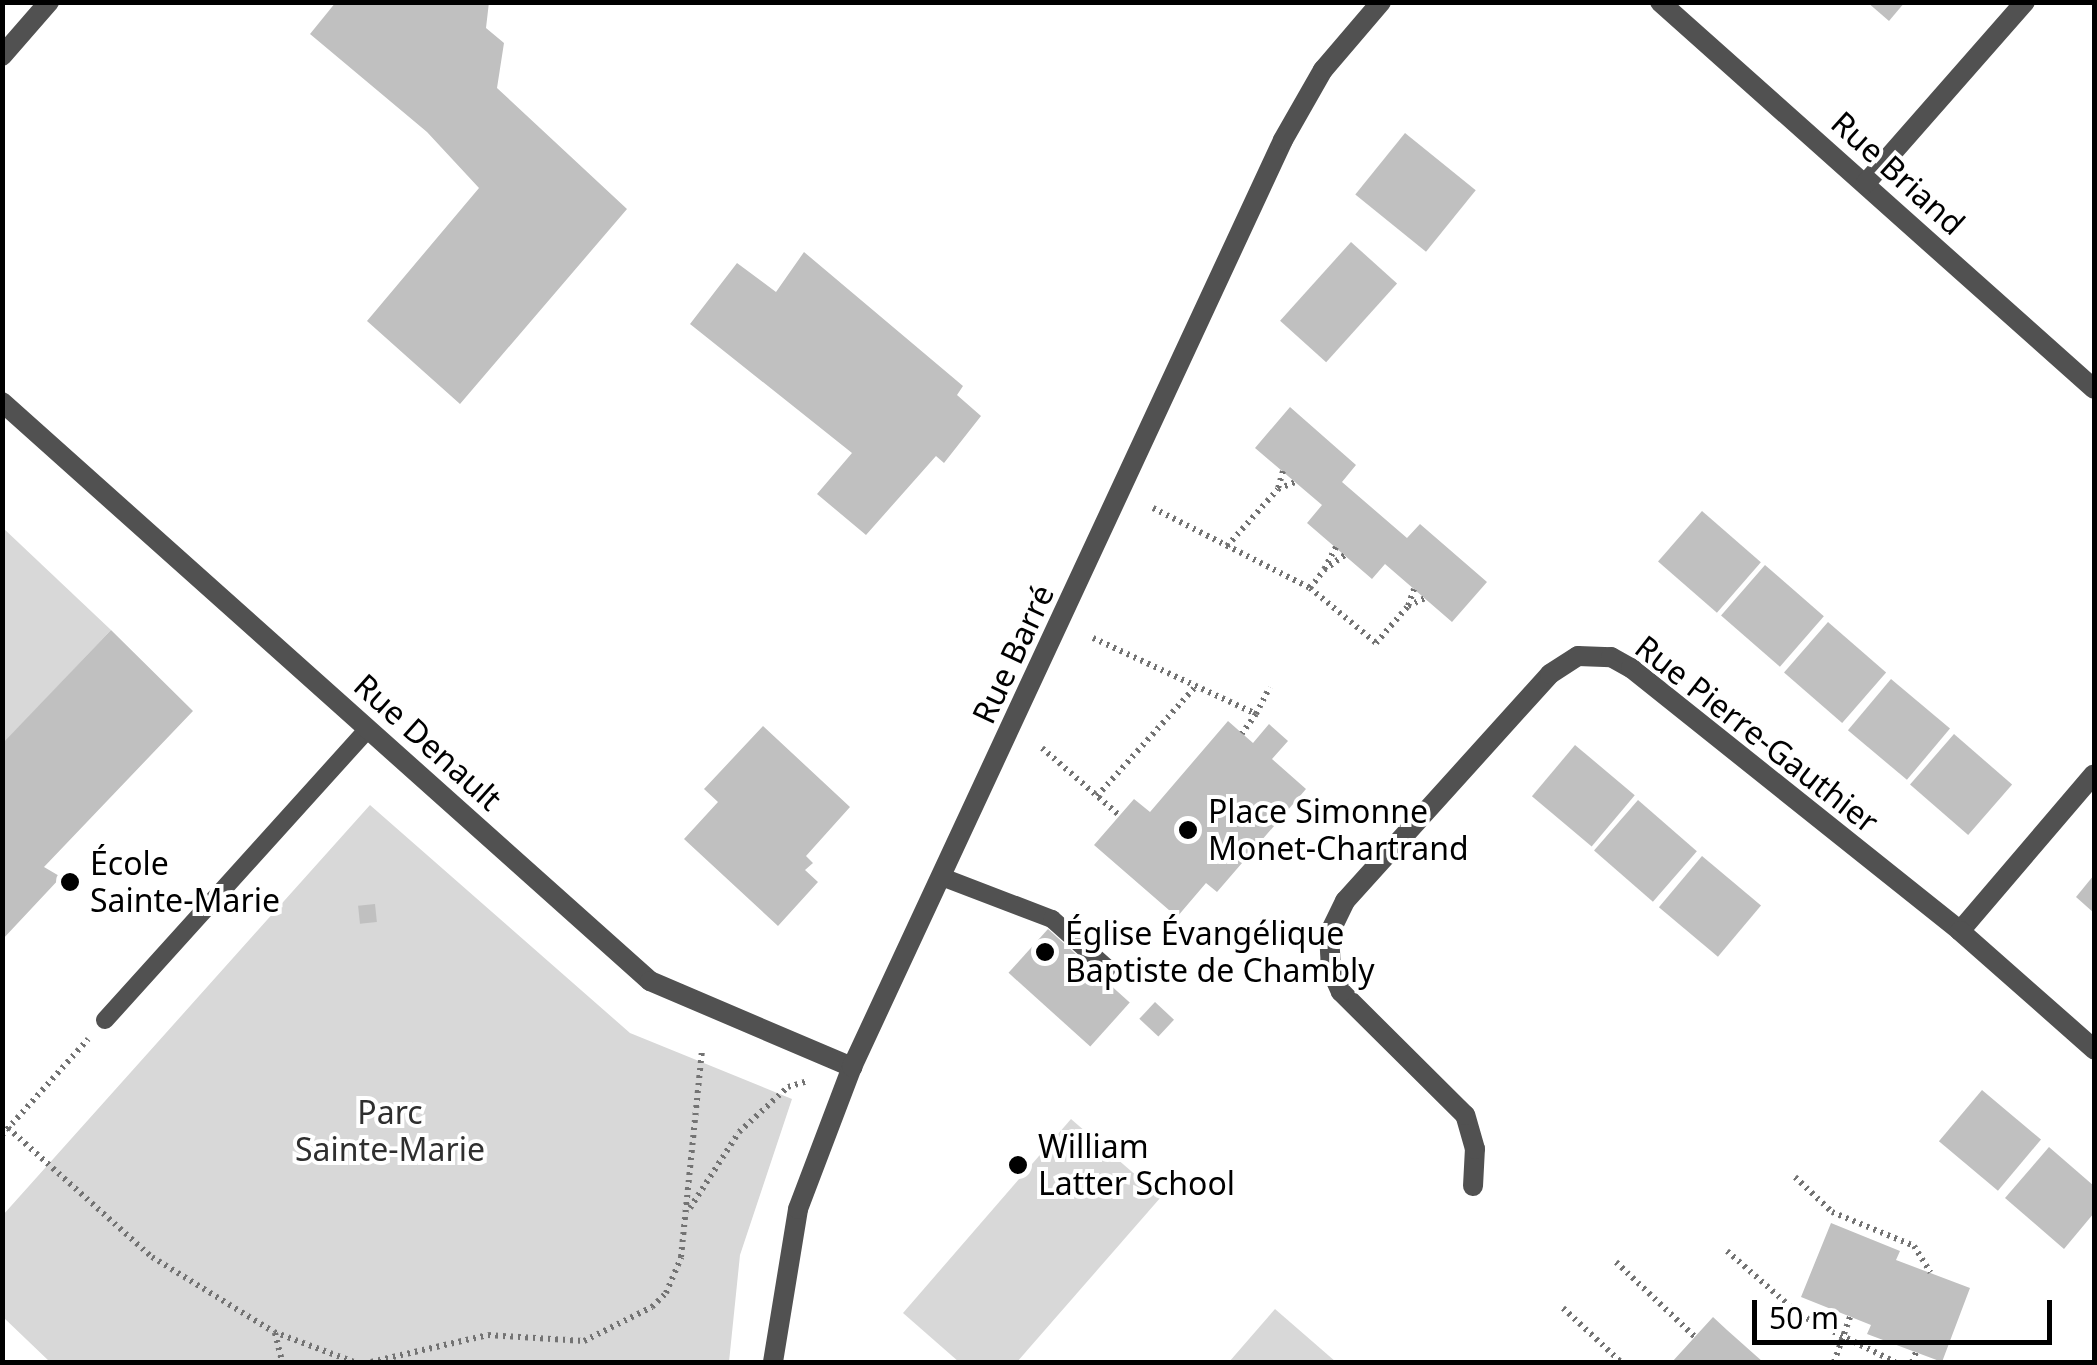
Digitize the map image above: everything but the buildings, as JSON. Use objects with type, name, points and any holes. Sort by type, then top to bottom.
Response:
[{"type":"street","points":[[2,56],[49,2]]},
{"type":"street","name":"Rue Barré","points":[[773,1362],[798,1209],[852,1067],[1282,140],[1323,70],[1381,2]]},
{"type":"street","name":"Rue Briand","points":[[1660,2],[2094,389]]},
{"type":"street","points":[[1865,184],[2024,2]]},
{"type":"street","name":"Rue Denault","points":[[2,402],[650,982],[852,1067]]},
{"type":"street","name":"Rue Pierre-Gauthier","points":[[1473,1186],[1476,1149],[1465,1114],[1342,992],[1330,970],[1329,934],[1345,901],[1568,660],[1600,655],[1631,668],[1960,931],[2094,1049]]},
{"type":"street","points":[[1960,931],[2094,774]]},
{"type":"lane","points":[[106,1020],[368,729]]},
{"type":"lane","points":[[942,876],[1052,919],[1108,968]]},
{"type":"path","points":[[1278,489],[1283,471]]},
{"type":"path","points":[[1227,546],[1278,489],[1295,482]]},
{"type":"path","points":[[1153,508],[1310,588],[1376,643],[1408,606],[1414,589]]},
{"type":"path","points":[[1310,588],[1336,547]]},
{"type":"path","points":[[1324,570],[1345,556]]},
{"type":"path","points":[[1408,606],[1425,598]]},
{"type":"path","points":[[1335,622],[1342,615]]},
{"type":"path","points":[[1093,638],[1256,714]]},
{"type":"path","points":[[1097,796],[1196,686]]},
{"type":"path","points":[[1242,734],[1270,687]]},
{"type":"path","points":[[1042,748],[1120,815]]},
{"type":"path","points":[[106,1020],[6,1131],[152,1257],[274,1332],[354,1362]]},
{"type":"path","points":[[371,1362],[488,1335],[584,1340],[605,1335],[666,1292],[689,1209],[702,1052]]},
{"type":"path","points":[[689,1209],[738,1132],[788,1087]]},
{"type":"path","points":[[1795,1177],[1832,1212],[1914,1246],[1930,1272]]},
{"type":"path","points":[[1871,1239],[1874,1229]]},
{"type":"path","points":[[1728,1251],[1800,1315],[1843,1332],[1895,1362]]},
{"type":"path","points":[[1616,1262],[1695,1337]]},
{"type":"path","points":[[1563,1308],[1621,1362]]},
{"type":"path","points":[[1834,1362],[1850,1317]]},
{"type":"path","points":[[274,1332],[282,1362]]},
{"type":"path","points":[[1912,1362],[1916,1352]]},
{"type":"green space","points":[[2,527],[111,630],[3,744],[2,744]]},
{"type":"green space","name":"Parc Sainte-Marie","points":[[370,805],[630,1033],[792,1099],[740,1255],[729,1362],[50,1362],[3,1317],[3,1215]]},
{"type":"green space","points":[[1071,1119],[1161,1197],[1017,1362],[959,1362],[903,1313]]},
{"type":"green space","points":[[1275,1309],[1336,1362],[1229,1362]]},
{"type":"place","name":"Place Simonne Monet-Chartrand","points":[[1188,830]]},
{"type":"place","name":"École Sainte-Marie","points":[[70,882]]},
{"type":"place","name":"Église Évangélique Baptiste de Chambly","points":[[1045,952]]},
{"type":"place","name":"William Latter School","points":[[1018,1165]]}]
